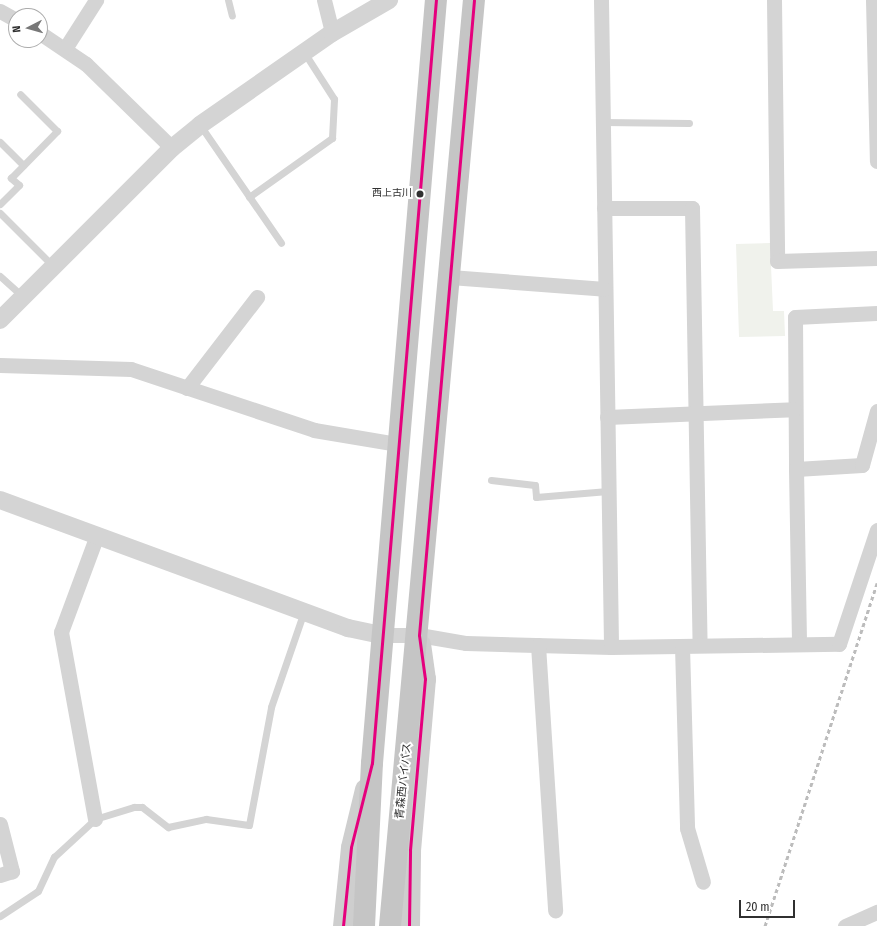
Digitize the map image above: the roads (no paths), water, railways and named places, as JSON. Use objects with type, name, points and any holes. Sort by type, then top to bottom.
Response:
[{"type":"highway","points":[[364,926],[372,763],[436,0]]},
{"type":"highway","name":"青森西バイパス","points":[[390,926],[419,635],[474,0]]},
{"type":"main road","points":[[409,926],[410,850],[425,679],[419,635]]},
{"type":"main road","points":[[343,926],[351,847],[372,763]]},
{"type":"street","points":[[66,47],[96,0]]},
{"type":"street","points":[[324,0],[332,33]]},
{"type":"street","points":[[0,320],[22,296],[172,148],[200,125],[304,52],[332,33],[389,0]]},
{"type":"street","points":[[602,0],[611,647]]},
{"type":"street","points":[[774,0],[777,261],[877,258]]},
{"type":"street","points":[[874,0],[877,161]]},
{"type":"street","points":[[48,37],[66,47],[172,148]]},
{"type":"street","points":[[604,208],[692,208],[697,413],[700,645]]},
{"type":"street","points":[[450,277],[605,289]]},
{"type":"street","points":[[187,388],[257,297]]},
{"type":"street","points":[[799,644],[794,409],[795,317],[877,312]]},
{"type":"street","points":[[0,364],[131,369],[314,430],[398,444]]},
{"type":"street","points":[[607,417],[794,409]]},
{"type":"street","points":[[796,469],[862,465],[877,411]]},
{"type":"street","points":[[0,500],[348,628],[382,635],[419,635],[466,643],[611,647],[839,644],[877,530]]},
{"type":"street","points":[[95,818],[61,632],[97,535]]},
{"type":"street","points":[[538,645],[555,910]]},
{"type":"street","points":[[682,646],[687,828],[703,882]]},
{"type":"street","points":[[0,824],[12,871],[0,875]]},
{"type":"street","points":[[845,926],[877,912]]},
{"type":"lane","points":[[228,0],[232,16]]},
{"type":"lane","points":[[249,197],[332,138],[334,99],[304,52]]},
{"type":"lane","points":[[0,204],[19,185],[11,178],[57,131],[20,94]]},
{"type":"lane","points":[[603,122],[689,123]]},
{"type":"lane","points":[[200,125],[281,243]]},
{"type":"lane","points":[[0,142],[23,165]]},
{"type":"lane","points":[[0,213],[53,266]]},
{"type":"lane","points":[[0,276],[22,296]]},
{"type":"lane","points":[[491,480],[535,485],[536,497],[608,491]]},
{"type":"lane","points":[[0,916],[38,891],[54,857],[95,818],[134,807],[142,807],[168,827],[206,819],[249,825],[271,707],[304,611]]},
{"type":"railway","points":[[765,926],[877,583]]},
{"type":"place","name":"西上古川","points":[[420,194]]}]
